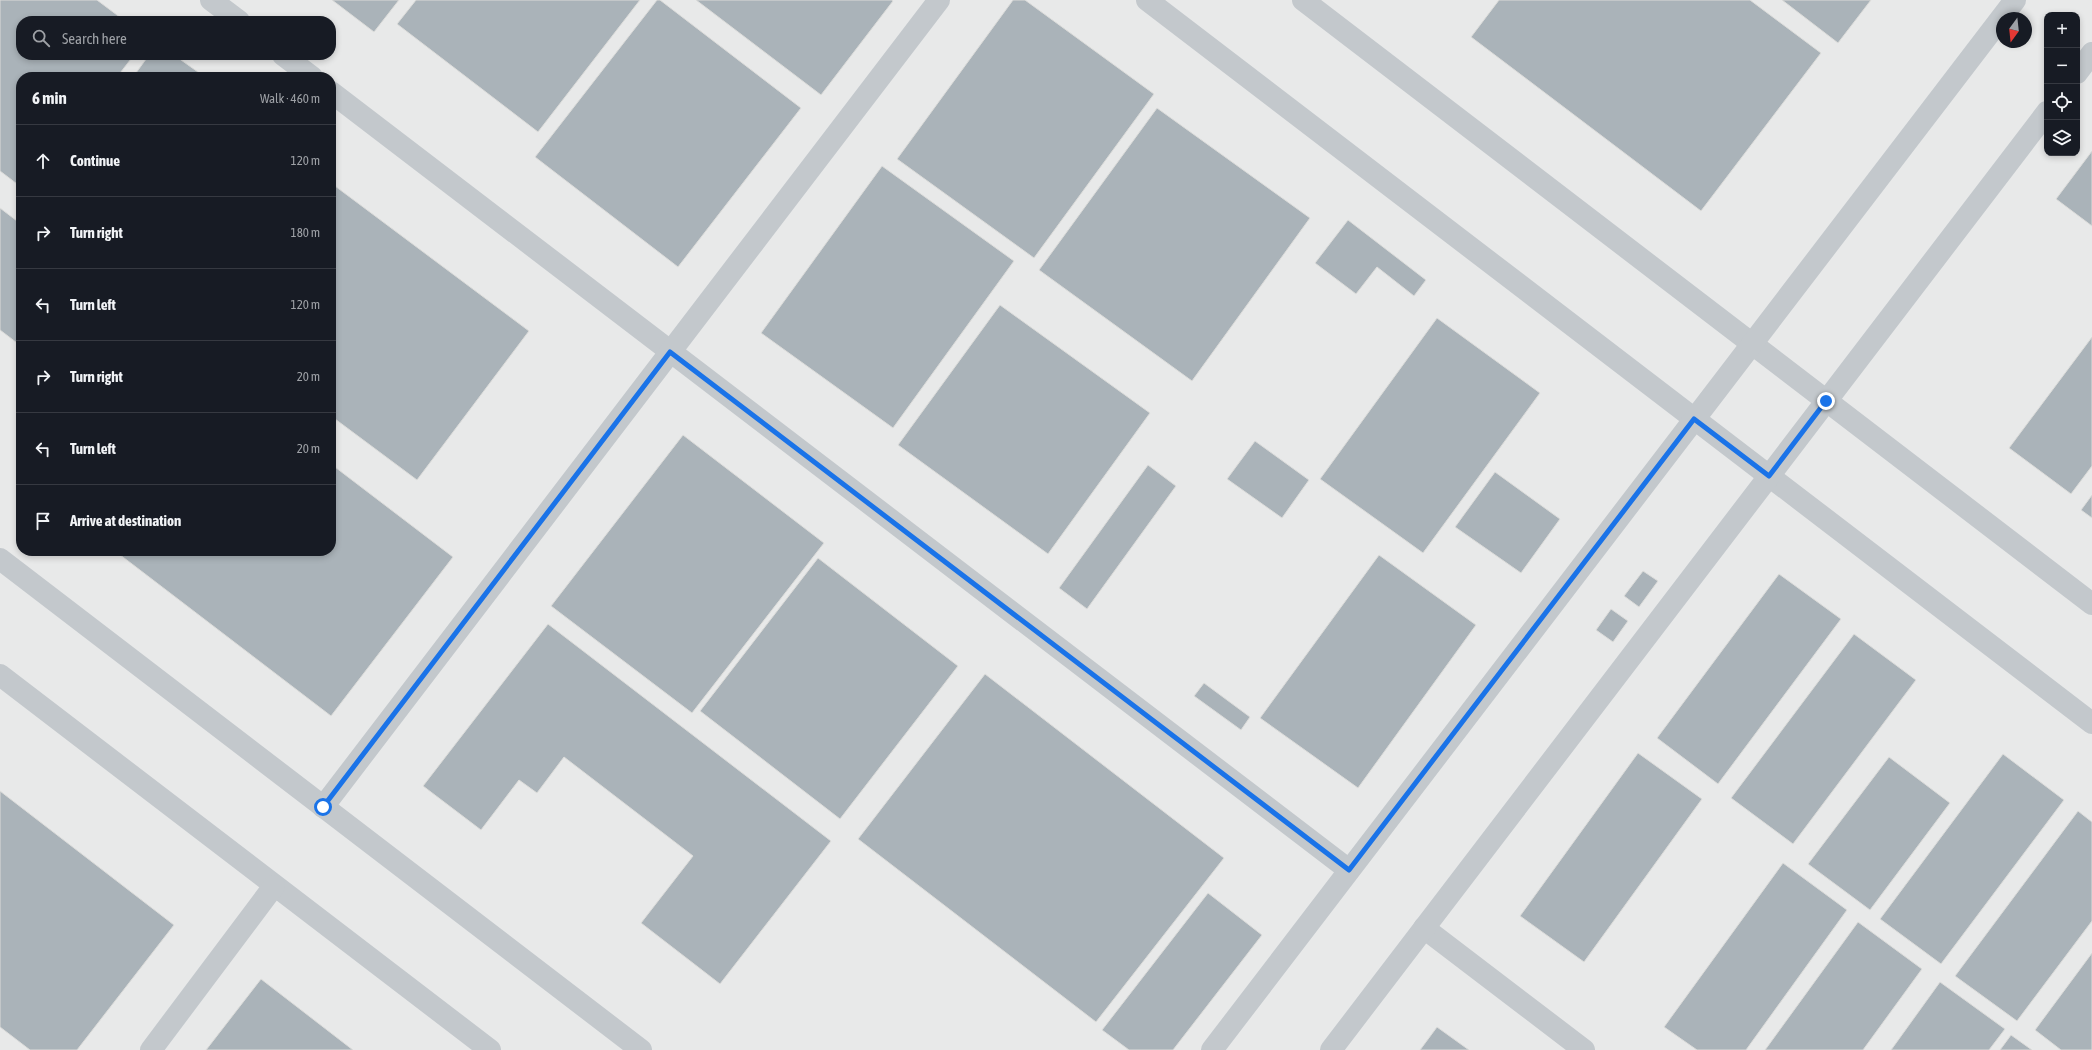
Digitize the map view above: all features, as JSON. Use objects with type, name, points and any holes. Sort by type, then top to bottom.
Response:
[{"type":"street","points":[[211,0],[232,16]]},
{"type":"street","points":[[323,807],[939,0]]},
{"type":"street","points":[[1147,0],[2092,723]]},
{"type":"street","points":[[1303,0],[2092,604]]},
{"type":"street","points":[[1212,1050],[2015,0]]},
{"type":"street","points":[[2080,69],[2092,53]]},
{"type":"street","points":[[290,60],[305,72]]},
{"type":"street","points":[[336,96],[1349,870]]},
{"type":"street","points":[[1331,1050],[2044,116]]},
{"type":"street","points":[[0,560],[641,1050]]},
{"type":"street","points":[[0,675],[490,1050]]},
{"type":"street","points":[[151,1050],[274,886]]},
{"type":"street","points":[[1424,928],[1584,1050]]},
{"type":"shaded area","points":[[0,0],[2092,0],[2092,1050],[0,1050]]},
{"type":"building","points":[[0,0],[97,0],[118,16],[16,16],[16,60],[130,60],[121,72],[16,72],[16,183],[0,171]]},
{"type":"building","points":[[332,0],[399,0],[374,32]]},
{"type":"building","points":[[416,0],[640,0],[538,132],[397,24]]},
{"type":"building","points":[[657,0],[660,0],[801,108],[678,267],[535,157]]},
{"type":"building","points":[[696,0],[892,0],[893,1],[821,95]]},
{"type":"building","points":[[1013,0],[1025,0],[1154,94],[1034,258],[897,159]]},
{"type":"building","points":[[1499,0],[1750,0],[1821,53],[1701,211],[1471,37]]},
{"type":"building","points":[[1782,0],[1871,0],[1838,43]]},
{"type":"building","points":[[145,60],[181,60],[198,72],[137,72]]},
{"type":"building","points":[[1157,108],[1310,218],[1192,381],[1039,270]]},
{"type":"building","points":[[2092,151],[2092,226],[2056,199]]},
{"type":"building","points":[[882,166],[1014,261],[893,428],[761,333]]},
{"type":"building","points":[[336,187],[529,331],[417,480],[336,420]]},
{"type":"building","points":[[0,208],[16,220],[16,342],[0,330]]},
{"type":"building","points":[[1348,220],[1426,280],[1414,296],[1377,267],[1356,294],[1315,263]]},
{"type":"building","points":[[1000,305],[1150,413],[1048,554],[898,445]]},
{"type":"building","points":[[1437,318],[1540,393],[1423,553],[1320,479]]},
{"type":"building","points":[[2092,337],[2092,466],[2071,494],[2009,448]]},
{"type":"building","points":[[683,435],[824,543],[692,713],[551,606]]},
{"type":"building","points":[[1255,441],[1309,480],[1282,518],[1227,479]]},
{"type":"building","points":[[1148,465],[1176,486],[1087,609],[1059,588]]},
{"type":"building","points":[[336,468],[453,557],[331,716],[122,556],[336,556]]},
{"type":"building","points":[[1495,472],[1560,519],[1521,573],[1455,527]]},
{"type":"building","points":[[2092,495],[2092,518],[2081,510]]},
{"type":"building","points":[[1379,555],[1476,625],[1358,788],[1260,718]]},
{"type":"building","points":[[818,558],[958,666],[840,819],[700,711]]},
{"type":"building","points":[[1643,571],[1658,581],[1639,607],[1624,596]]},
{"type":"building","points":[[1779,574],[1841,619],[1718,784],[1657,738]]},
{"type":"building","points":[[1611,609],[1628,621],[1613,642],[1596,630]]},
{"type":"building","points":[[548,624],[831,841],[720,984],[641,923],[693,856],[564,757],[537,793],[519,780],[481,830],[423,786]]},
{"type":"building","points":[[1854,634],[1916,680],[1793,844],[1731,798]]},
{"type":"building","points":[[985,674],[1224,858],[1096,1022],[858,839]]},
{"type":"building","points":[[1204,683],[1250,717],[1241,730],[1194,696]]},
{"type":"building","points":[[1638,753],[1702,799],[1584,962],[1520,916]]},
{"type":"building","points":[[2003,754],[2064,800],[1941,964],[1880,919]]},
{"type":"building","points":[[1889,757],[1950,803],[1870,910],[1808,864]]},
{"type":"building","points":[[0,791],[174,925],[77,1050],[30,1050],[0,1027]]},
{"type":"building","points":[[2078,811],[2092,822],[2092,921],[2017,1021],[1955,976]]},
{"type":"building","points":[[1783,863],[1847,910],[1746,1050],[1697,1050],[1664,1027]]},
{"type":"building","points":[[1208,893],[1262,935],[1173,1050],[1129,1050],[1102,1030]]},
{"type":"building","points":[[1858,922],[1922,969],[1863,1050],[1765,1050]]},
{"type":"building","points":[[2092,953],[2092,1050],[2061,1050],[2035,1030]]},
{"type":"building","points":[[261,979],[353,1050],[206,1050]]},
{"type":"building","points":[[1940,982],[2005,1029],[1989,1050],[1891,1050]]},
{"type":"building","points":[[1437,1027],[1469,1050],[1420,1050]]},
{"type":"building","points":[[2011,1035],[2032,1050],[2000,1050]]},
{"type":"route","points":[[323,807],[670,352],[1349,870],[1694,419],[1769,476],[1826,401]]}]
